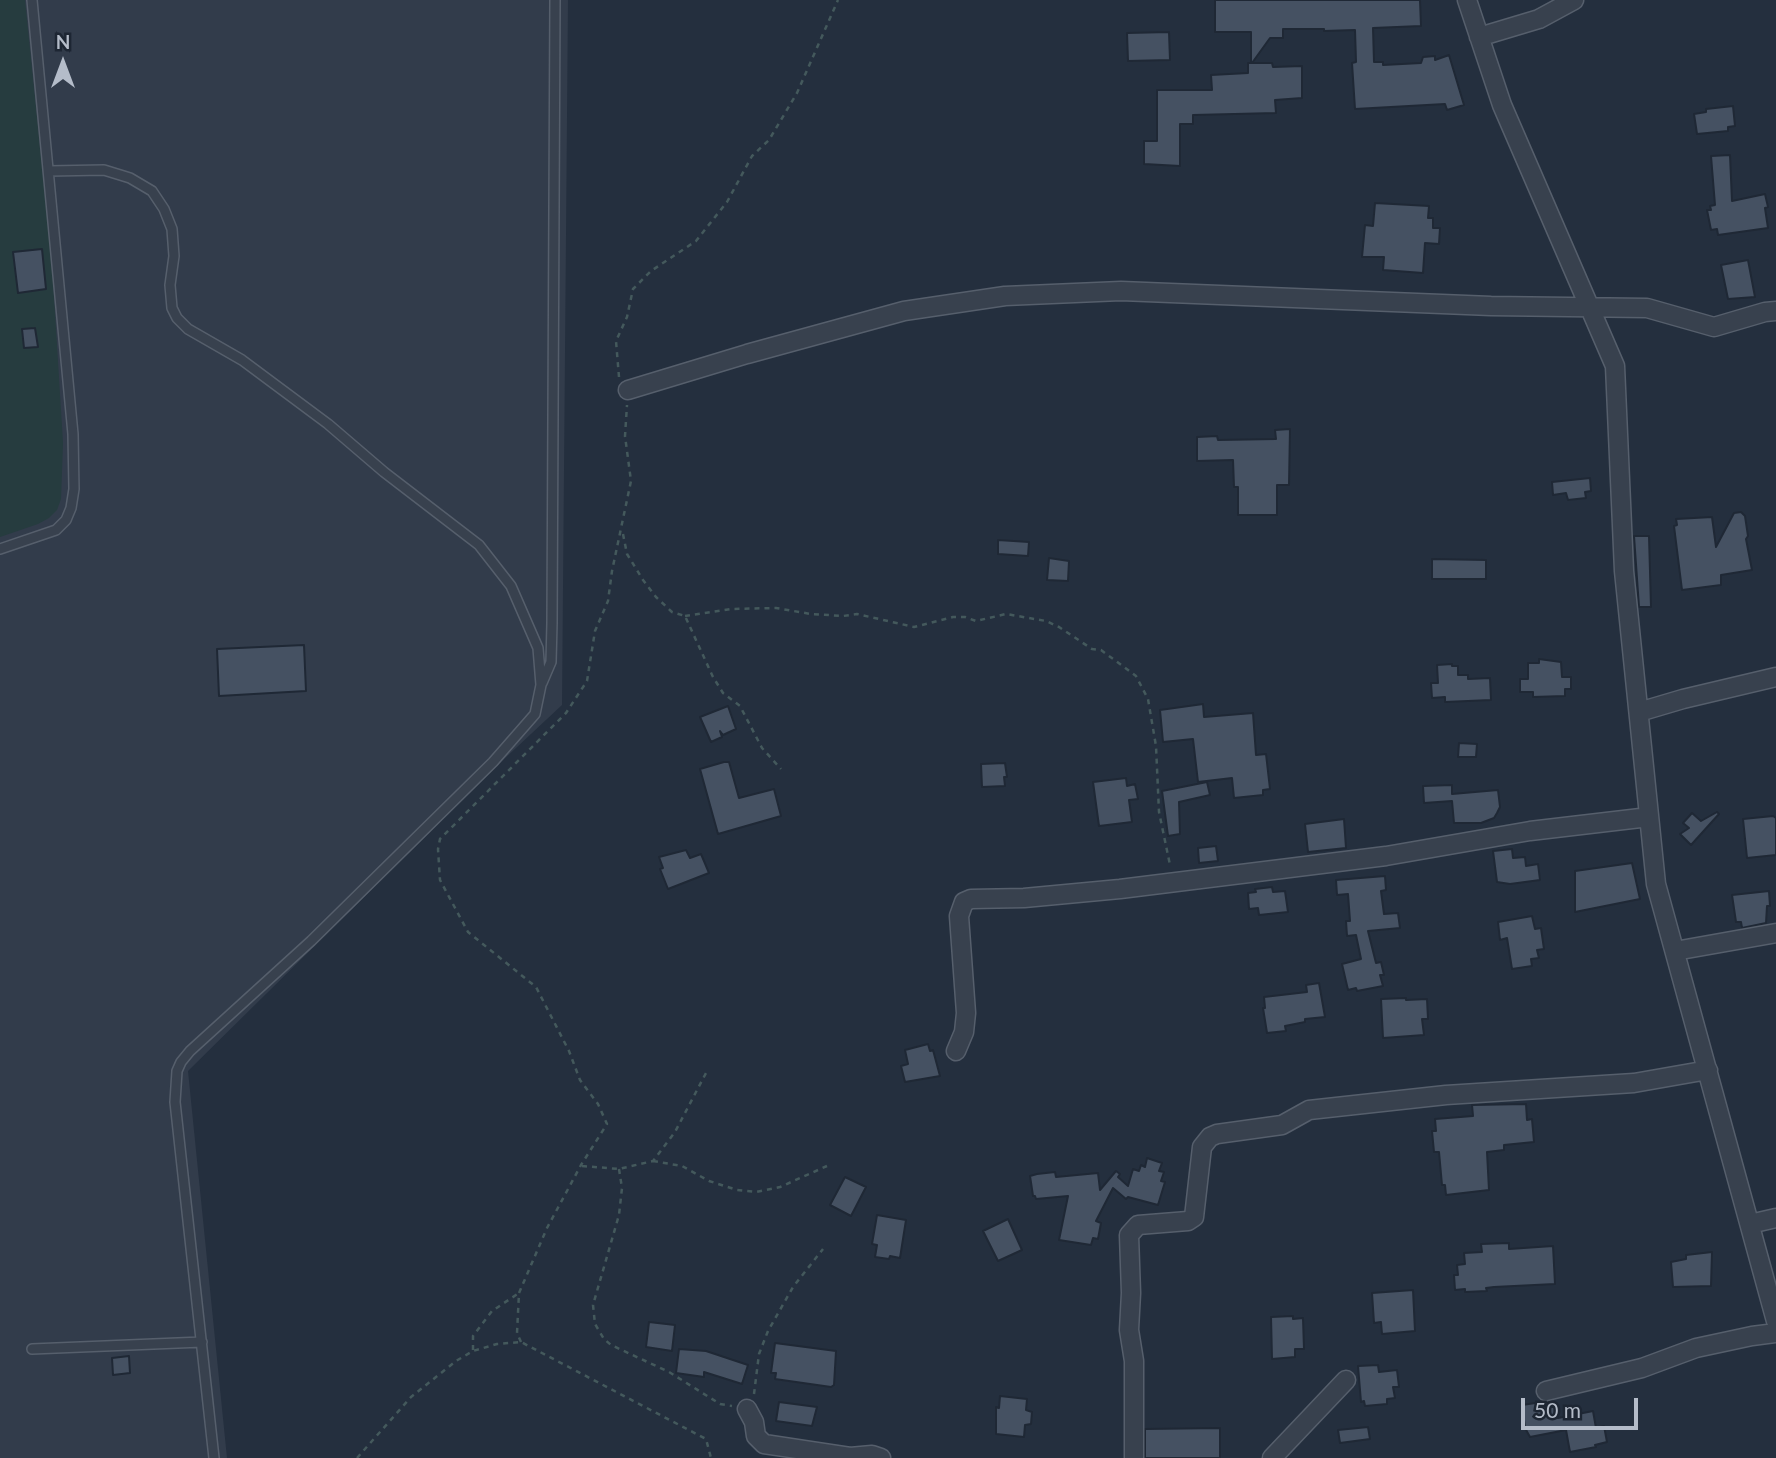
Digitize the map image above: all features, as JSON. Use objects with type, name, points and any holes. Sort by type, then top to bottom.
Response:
[{"type":"street","points":[[1466,0],[1502,105],[1615,366],[1624,570],[1656,884],[1776,1321]]},
{"type":"street","points":[[1479,37],[1539,19],[1574,0]]},
{"type":"street","points":[[628,390],[904,311],[1006,296],[1121,290],[1491,306],[1647,308],[1714,327],[1776,311]]},
{"type":"street","points":[[1639,712],[1776,677]]},
{"type":"street","points":[[956,1051],[964,1032],[966,1013],[959,929],[959,916],[964,902],[1175,882],[1386,856],[1530,831],[1649,817]]},
{"type":"street","points":[[1675,951],[1776,933]]},
{"type":"street","points":[[1134,1458],[1135,1361],[1129,1330],[1129,1235],[1138,1225],[1188,1221],[1194,1217],[1202,1147],[1210,1137],[1282,1125],[1309,1110],[1446,1095],[1634,1083],[1708,1070]]},
{"type":"street","points":[[1750,1224],[1776,1218]]},
{"type":"street","points":[[1546,1391],[1643,1368],[1696,1348],[1776,1333]]},
{"type":"street","points":[[1272,1458],[1346,1380]]},
{"type":"street","points":[[747,1409],[754,1422],[756,1436],[764,1444],[850,1457],[872,1455],[881,1458]]},
{"type":"lane","points":[[0,549],[55,530],[66,520],[74,489],[73,434],[32,0]]},
{"type":"lane","points":[[541,685],[551,662],[552,624],[555,0]]},
{"type":"lane","points":[[49,172],[104,170],[130,178],[152,191],[164,209],[172,229],[174,256],[170,285],[172,308],[177,318],[188,329],[242,360],[307,408],[479,545],[512,586],[538,648],[541,685],[535,714],[493,762],[311,941],[221,1021],[181,1062],[175,1085],[175,1102],[214,1458]]},
{"type":"lane","points":[[32,1349],[202,1342]]},
{"type":"path","points":[[622,530],[627,554],[643,580],[656,597],[672,611],[685,616],[732,609],[776,608],[830,615],[857,614],[914,627],[953,617],[976,621],[1006,614],[1046,621],[1059,626],[1092,649],[1101,650],[1136,676],[1148,699],[1157,746],[1159,812],[1175,882]]},
{"type":"path","points":[[685,616],[723,694],[740,706],[762,748],[780,769]]},
{"type":"path","points":[[502,774],[440,839],[440,880],[468,932],[536,988],[569,1051],[580,1080],[605,1116],[607,1124],[547,1228],[519,1293],[517,1325],[521,1342]]},
{"type":"path","points":[[653,1161],[676,1132],[706,1073]]},
{"type":"path","points":[[581,1165],[619,1169],[653,1161],[682,1166],[709,1181],[737,1190],[756,1192],[780,1187],[827,1166]]},
{"type":"path","points":[[619,1169],[622,1188],[619,1215],[593,1305],[595,1324],[611,1345],[669,1371],[720,1404],[747,1409],[756,1389],[759,1354],[768,1331],[793,1287],[823,1249]]},
{"type":"path","points":[[472,1351],[473,1336],[492,1311],[519,1293]]},
{"type":"path","points":[[357,1458],[411,1397],[456,1361],[472,1351],[497,1344],[521,1342],[706,1439],[711,1458]]},
{"type":"shaded area","points":[[0,0],[568,0],[562,705],[188,1071],[227,1458],[0,1458]]},
{"type":"green space","points":[[0,0],[25,0],[52,264],[63,443],[61,499],[57,510],[49,518],[0,537]],"holes":[[[42,249],[46,289],[18,292],[13,252]]]},
{"type":"building","points":[[1215,0],[1420,0],[1421,26],[1373,28],[1374,62],[1383,62],[1383,65],[1421,63],[1423,57],[1435,56],[1435,60],[1449,55],[1464,105],[1447,110],[1445,104],[1355,109],[1352,63],[1356,62],[1355,30],[1283,29],[1283,38],[1270,38],[1252,63],[1272,63],[1273,67],[1302,66],[1302,98],[1275,100],[1276,113],[1193,115],[1193,124],[1180,124],[1180,166],[1144,164],[1144,141],[1157,141],[1157,90],[1212,90],[1211,75],[1248,73],[1248,63],[1251,63],[1251,32],[1215,32]]},
{"type":"building","points":[[1169,32],[1170,60],[1128,61],[1127,33]]},
{"type":"building","points":[[1733,106],[1735,126],[1728,127],[1728,131],[1697,134],[1694,114],[1706,112],[1706,109]]},
{"type":"building","points":[[1730,155],[1732,201],[1765,194],[1768,228],[1718,235],[1717,229],[1711,230],[1707,210],[1711,210],[1710,206],[1715,205],[1711,156]]},
{"type":"building","points":[[1375,203],[1429,206],[1428,218],[1433,218],[1433,228],[1440,228],[1439,244],[1425,243],[1423,273],[1383,270],[1384,257],[1362,257],[1365,225],[1373,226]]},
{"type":"building","points":[[42,249],[46,289],[18,293],[13,252]]},
{"type":"building","points":[[1748,260],[1755,297],[1728,299],[1721,265]]},
{"type":"building","points":[[35,328],[38,347],[24,348],[22,329]]},
{"type":"building","points":[[1290,429],[1289,485],[1277,485],[1277,515],[1238,515],[1238,487],[1234,487],[1233,460],[1197,461],[1197,437],[1217,436],[1218,440],[1276,439],[1275,430]]},
{"type":"building","points":[[1590,478],[1591,491],[1585,492],[1586,498],[1568,500],[1566,493],[1553,495],[1552,482]]},
{"type":"building","points":[[1741,512],[1745,516],[1752,570],[1721,575],[1721,585],[1682,590],[1674,526],[1677,525],[1676,519],[1712,517],[1716,547],[1734,513]]},
{"type":"building","points":[[1634,536],[1649,536],[1651,607],[1639,607]]},
{"type":"building","points":[[998,540],[1029,542],[1028,556],[998,554]]},
{"type":"building","points":[[1049,558],[1069,561],[1068,581],[1047,580]]},
{"type":"building","points":[[1432,559],[1486,560],[1486,579],[1432,579]]},
{"type":"building","points":[[304,645],[306,691],[219,696],[217,649]]},
{"type":"building","points":[[1539,659],[1561,662],[1562,677],[1571,677],[1571,689],[1565,689],[1565,696],[1533,697],[1533,692],[1520,692],[1520,679],[1528,679],[1528,663],[1539,663]]},
{"type":"building","points":[[1437,665],[1458,666],[1458,675],[1468,675],[1468,679],[1490,678],[1491,700],[1445,702],[1445,697],[1432,698],[1431,683],[1438,683]]},
{"type":"building","points":[[1203,704],[1204,717],[1253,713],[1256,755],[1266,754],[1270,789],[1263,790],[1263,795],[1234,798],[1232,778],[1198,782],[1193,739],[1163,742],[1160,710]]},
{"type":"building","points":[[728,706],[736,729],[723,735],[720,731],[722,737],[711,742],[700,717]]},
{"type":"building","points":[[1459,743],[1477,744],[1476,757],[1458,757]]},
{"type":"building","points":[[729,762],[739,798],[774,789],[781,816],[718,834],[700,769]]},
{"type":"building","points":[[1005,763],[1005,786],[982,787],[981,764]]},
{"type":"building","points":[[1126,778],[1127,786],[1135,784],[1138,799],[1129,800],[1132,822],[1099,826],[1093,782]]},
{"type":"building","points":[[1207,782],[1210,795],[1179,802],[1180,834],[1168,836],[1162,791]]},
{"type":"building","points":[[1452,785],[1452,794],[1498,790],[1500,807],[1494,818],[1481,823],[1454,823],[1452,801],[1424,803],[1423,786]]},
{"type":"building","points":[[1717,812],[1719,814],[1691,845],[1680,834],[1689,828],[1683,823],[1692,813],[1701,821]]},
{"type":"building","points":[[1776,818],[1776,855],[1747,858],[1743,819]]},
{"type":"building","points":[[1344,819],[1346,848],[1308,852],[1305,824]]},
{"type":"building","points":[[1216,846],[1218,861],[1199,863],[1198,848]]},
{"type":"building","points":[[1512,849],[1513,858],[1525,857],[1526,866],[1538,864],[1540,880],[1510,884],[1497,882],[1493,851]]},
{"type":"building","points":[[686,850],[690,858],[701,854],[709,873],[668,889],[660,869],[663,868],[659,857]]},
{"type":"building","points":[[1632,863],[1640,899],[1575,912],[1575,871]]},
{"type":"building","points":[[1385,876],[1386,890],[1381,891],[1384,914],[1398,913],[1400,928],[1368,931],[1376,963],[1381,962],[1383,986],[1348,990],[1342,964],[1361,959],[1356,935],[1347,936],[1346,921],[1350,921],[1348,894],[1337,895],[1336,880]]},
{"type":"building","points":[[1272,887],[1273,892],[1285,891],[1288,912],[1259,915],[1258,908],[1249,909],[1248,893],[1256,892],[1255,889]]},
{"type":"building","points":[[1769,891],[1770,906],[1767,906],[1766,923],[1742,928],[1741,922],[1736,922],[1732,895]]},
{"type":"building","points":[[1532,916],[1535,929],[1541,928],[1544,949],[1537,950],[1539,958],[1531,959],[1532,966],[1512,969],[1507,938],[1500,940],[1498,922]]},
{"type":"building","points":[[1319,983],[1325,1017],[1305,1019],[1305,1022],[1285,1026],[1286,1031],[1267,1033],[1264,997],[1307,992],[1306,985]]},
{"type":"building","points":[[1381,999],[1427,999],[1428,1019],[1422,1019],[1424,1035],[1383,1038]]},
{"type":"building","points":[[928,1044],[930,1051],[933,1050],[940,1076],[905,1082],[901,1066],[908,1064],[905,1050]]},
{"type":"building","points":[[1526,1104],[1527,1120],[1532,1119],[1534,1142],[1504,1145],[1504,1150],[1487,1152],[1489,1190],[1446,1195],[1445,1185],[1442,1185],[1439,1152],[1434,1152],[1432,1131],[1436,1131],[1435,1119],[1473,1116],[1472,1105]]},
{"type":"building","points":[[1147,1158],[1162,1163],[1159,1171],[1164,1172],[1161,1181],[1165,1182],[1158,1205],[1128,1197],[1126,1199],[1113,1188],[1096,1221],[1101,1223],[1098,1239],[1093,1238],[1091,1245],[1059,1240],[1068,1196],[1036,1199],[1033,1196],[1030,1176],[1055,1172],[1056,1177],[1098,1173],[1100,1190],[1116,1171],[1120,1174],[1118,1177],[1128,1186],[1133,1169],[1139,1171],[1141,1165],[1145,1167]]},
{"type":"building","points":[[845,1177],[866,1187],[851,1216],[830,1205]]},
{"type":"building","points":[[877,1215],[906,1220],[900,1258],[875,1257],[877,1245],[872,1244]]},
{"type":"building","points":[[1008,1219],[1022,1250],[998,1261],[983,1231]]},
{"type":"building","points":[[1509,1243],[1509,1249],[1553,1246],[1555,1284],[1494,1287],[1486,1288],[1487,1291],[1455,1290],[1454,1275],[1458,1275],[1457,1265],[1465,1264],[1464,1253],[1482,1252],[1481,1244]]},
{"type":"building","points":[[1712,1252],[1711,1286],[1673,1287],[1671,1262],[1686,1259],[1686,1255]]},
{"type":"building","points":[[1413,1290],[1415,1331],[1382,1334],[1381,1322],[1374,1323],[1372,1293]]},
{"type":"building","points":[[1293,1316],[1293,1319],[1303,1318],[1304,1349],[1295,1349],[1295,1357],[1272,1359],[1271,1317]]},
{"type":"building","points":[[649,1322],[675,1325],[672,1351],[646,1347]]},
{"type":"building","points":[[775,1343],[836,1351],[834,1385],[831,1387],[775,1379],[776,1373],[771,1373]]},
{"type":"building","points":[[679,1349],[706,1351],[748,1365],[742,1384],[704,1372],[704,1377],[676,1373]]},
{"type":"building","points":[[129,1356],[130,1373],[113,1375],[112,1358]]},
{"type":"building","points":[[1378,1365],[1379,1372],[1397,1370],[1399,1387],[1393,1387],[1395,1398],[1387,1399],[1387,1404],[1365,1406],[1364,1401],[1361,1402],[1358,1366]]},
{"type":"building","points":[[1000,1396],[1027,1399],[1026,1410],[1032,1412],[1031,1424],[1025,1425],[1024,1437],[996,1434],[996,1407],[999,1408]]},
{"type":"building","points":[[779,1402],[817,1407],[812,1426],[776,1421]]},
{"type":"building","points":[[1551,1402],[1552,1407],[1556,1406],[1558,1418],[1593,1411],[1596,1428],[1604,1426],[1607,1442],[1570,1452],[1566,1430],[1530,1437],[1525,1428],[1522,1405]]},
{"type":"building","points":[[1368,1427],[1370,1439],[1340,1443],[1338,1430]]},
{"type":"building","points":[[1220,1428],[1220,1458],[1145,1458],[1145,1429]]}]
